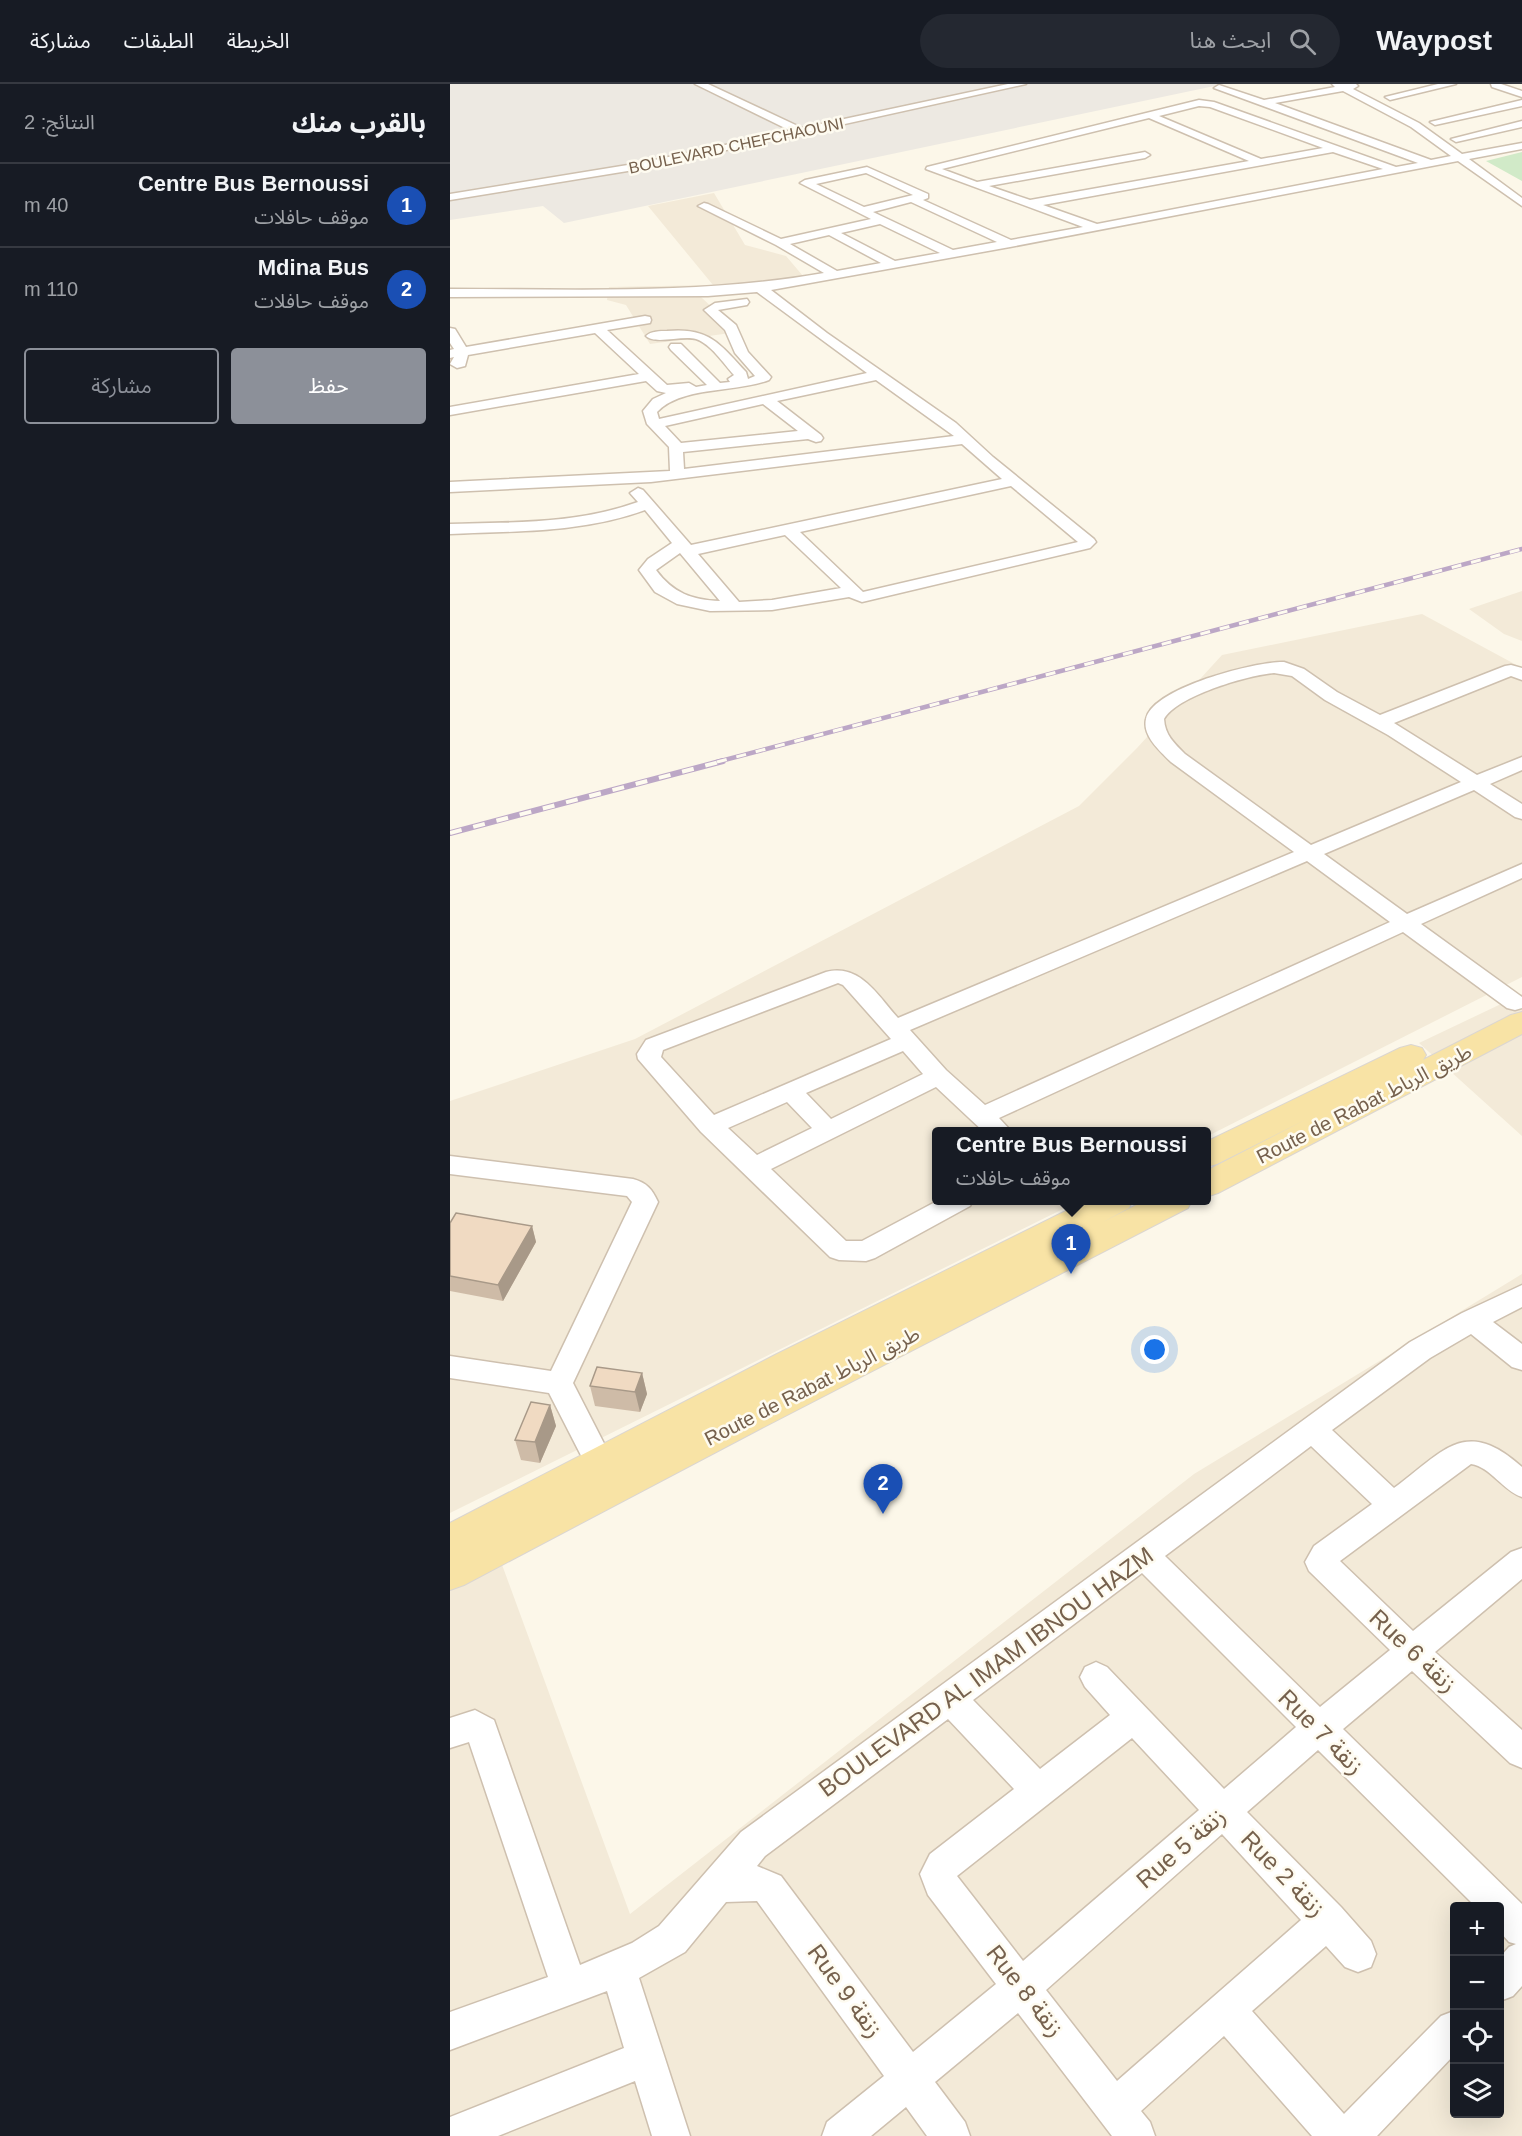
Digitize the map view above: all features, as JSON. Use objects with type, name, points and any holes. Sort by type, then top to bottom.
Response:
[{"type":"main road","name":"Route de Rabat طريق الرباط","points":[[1211,1154],[1520,1008]]},
{"type":"main road","name":"Route de Rabat طريق الرباط","points":[[1211,1182],[1520,1008]]},
{"type":"main road","name":"Route de Rabat طريق الرباط","points":[[450,1573],[743,1420],[1109,1205]]},
{"type":"main road","name":"Route de Rabat طريق الرباط","points":[[450,1542],[788,1365],[1088,1218],[1152,1205]]},
{"type":"street","points":[[700,84],[796,129]]},
{"type":"street","name":"BOULEVARD CHEFCHAOUNI","points":[[450,198],[640,166],[1001,84]]},
{"type":"street","name":"BOULEVARD CHEFCHAOUNI","points":[[450,193],[636,162],[1021,84]]},
{"type":"street","points":[[1239,84],[1219,88],[1430,164]]},
{"type":"street","points":[[1265,103],[1341,86],[1364,84]]},
{"type":"street","points":[[1404,105],[1386,94],[1418,91],[1451,84]]},
{"type":"street","points":[[1495,85],[1522,94]]},
{"type":"street","points":[[1341,86],[1409,123],[1522,203]]},
{"type":"street","points":[[1418,91],[1432,96]]},
{"type":"street","points":[[1522,103],[1430,120],[1522,188]]},
{"type":"street","points":[[1095,227],[931,170],[1098,133],[1149,115],[1188,105],[1211,104],[1395,170]]},
{"type":"street","points":[[1149,115],[1260,162]]},
{"type":"street","points":[[1398,125],[1409,123]]},
{"type":"street","points":[[1456,139],[1522,124]]},
{"type":"street","points":[[1353,135],[1376,130]]},
{"type":"street","points":[[975,185],[1149,157],[1124,145]]},
{"type":"street","points":[[678,475],[674,443],[650,418],[650,411],[654,405],[663,400],[764,377],[742,353],[731,328],[710,309],[836,275],[1522,146]]},
{"type":"street","points":[[1028,204],[1335,148]]},
{"type":"street","points":[[1171,167],[1240,199]]},
{"type":"street","points":[[863,211],[915,200],[924,195],[869,171],[806,183],[863,211],[952,254]]},
{"type":"street","points":[[915,200],[1010,244]]},
{"type":"street","points":[[704,206],[780,243],[836,275]]},
{"type":"street","points":[[780,243],[882,220]]},
{"type":"street","points":[[831,232],[894,265]]},
{"type":"street","points":[[450,293],[766,293],[951,426],[1014,481],[1088,540],[1088,543],[869,597],[859,596],[852,591],[788,529]]},
{"type":"street","points":[[642,315],[597,328],[454,345],[642,315]]},
{"type":"street","points":[[597,328],[666,390],[713,383],[741,375],[706,337],[687,333],[652,336]]},
{"type":"street","points":[[450,368],[460,363],[454,345]]},
{"type":"street","points":[[676,347],[713,383]]},
{"type":"street","points":[[655,424],[878,375]]},
{"type":"street","points":[[450,411],[649,376]]},
{"type":"street","points":[[766,400],[836,457]]},
{"type":"street","points":[[676,448],[810,434]]},
{"type":"street","points":[[450,487],[627,480],[836,457],[965,439]]},
{"type":"street","points":[[627,480],[734,607]]},
{"type":"street","points":[[852,591],[784,604],[734,607],[675,599],[666,594],[648,573],[650,564],[685,548],[788,529],[1014,481]]},
{"type":"street","points":[[573,504],[573,524]]},
{"type":"street","points":[[466,508],[455,529],[573,524],[612,517],[648,504]]},
{"type":"street","points":[[513,527],[519,506]]},
{"type":"street","points":[[1520,1008],[1167,748],[1154,724],[1157,713],[1165,703],[1178,696],[1245,673],[1278,668],[1292,669],[1329,695],[1387,726],[1522,813]]},
{"type":"street","points":[[1387,726],[1462,696],[1522,677]]},
{"type":"street","points":[[710,1126],[790,1091],[901,1035],[1308,853],[1522,763]]},
{"type":"street","points":[[982,1116],[1522,870]]},
{"type":"street","points":[[952,1205],[866,1251],[840,1250],[710,1126],[650,1059],[649,1054],[654,1045],[840,976],[851,980],[938,1076],[995,1127]]},
{"type":"street","points":[[754,1167],[938,1076]]},
{"type":"street","points":[[790,1091],[828,1130]]},
{"type":"street","points":[[450,1165],[633,1188],[641,1193],[645,1202],[559,1383]]},
{"type":"street","name":"BOULEVARD AL IMAM IBNOU HAZM","points":[[450,2031],[618,1969],[645,1956],[672,1938],[753,1844],[1420,1350],[1522,1295]]},
{"type":"street","points":[[1472,1320],[1522,1359]]},
{"type":"street","points":[[450,1367],[559,1383]]},
{"type":"street","points":[[559,1383],[599,1463]]},
{"type":"street","points":[[1313,1430],[1392,1504],[1464,1453],[1472,1450],[1483,1453],[1522,1485]]},
{"type":"street","name":"Rue 6 زنقة","points":[[1392,1504],[1325,1555],[1320,1562],[1414,1653],[1517,1739]]},
{"type":"street","name":"Rue 7 زنقة","points":[[1144,1555],[1494,1902]]},
{"type":"street","name":"Rue 5 زنقة","points":[[841,2136],[1022,1986],[1318,1730],[1414,1653],[1522,1561]]},
{"type":"street","name":"Rue 2 زنقة","points":[[1096,1677],[1358,1954]]},
{"type":"street","points":[[950,1699],[1038,1790],[1134,1716]]},
{"type":"street","points":[[450,1733],[475,1725],[482,1731],[569,1986]]},
{"type":"street","name":"Rue 8 زنقة","points":[[1038,1790],[942,1866],[937,1874],[940,1883],[1125,2122],[1226,2010],[1328,1920]]},
{"type":"street","name":"Rue 9 زنقة","points":[[718,1886],[760,1883],[769,1888],[951,2136]]},
{"type":"street","name":"Rue 7 زنقة","points":[[1504,1912],[1522,1929]]},
{"type":"street","points":[[1504,1979],[1522,1960]]},
{"type":"street","points":[[618,1969],[671,2136]]},
{"type":"street","points":[[1226,2010],[1338,2136]]},
{"type":"street","points":[[1350,2136],[1450,2034]]},
{"type":"street","points":[[450,2136],[646,2058]]},
{"type":"shaded area","points":[[450,84],[1224,84],[564,223],[543,206],[450,220]]},
{"type":"shaded area","points":[[714,193],[745,245],[786,256],[809,283],[701,297],[738,332],[650,344],[626,305],[607,300],[609,287],[713,285],[648,206]]},
{"type":"shaded area","points":[[1522,591],[1522,641],[1504,634],[1469,609]]},
{"type":"shaded area","points":[[1422,614],[1522,668],[1522,977],[1211,1134],[1211,1127],[932,1127],[932,1205],[1071,1205],[450,1513],[450,1101],[635,1039],[1079,806],[1137,748],[1222,655]]},
{"type":"shaded area","points":[[1522,994],[1522,1136],[1419,1043]]},
{"type":"shaded area","points":[[1522,1274],[1522,2136],[450,2136],[450,1575],[501,1562],[630,1914],[1194,1474]]},
{"type":"green space","points":[[1522,152],[1522,181],[1486,161]]},
{"type":"building","points":[[456,1213],[532,1226],[498,1285],[450,1276],[450,1223]]},
{"type":"building","points":[[597,1367],[642,1373],[635,1392],[590,1386]]},
{"type":"building","points":[[531,1402],[550,1405],[535,1442],[515,1440]]},
{"type":"railway","points":[[717,762],[1522,549]]},
{"type":"railway","points":[[450,833],[723,761]]},
{"type":"place","name":"Centre Bus Bernoussi","points":[[1071,1274]]},
{"type":"place","name":"Mdina Bus","points":[[883,1514]]}]
